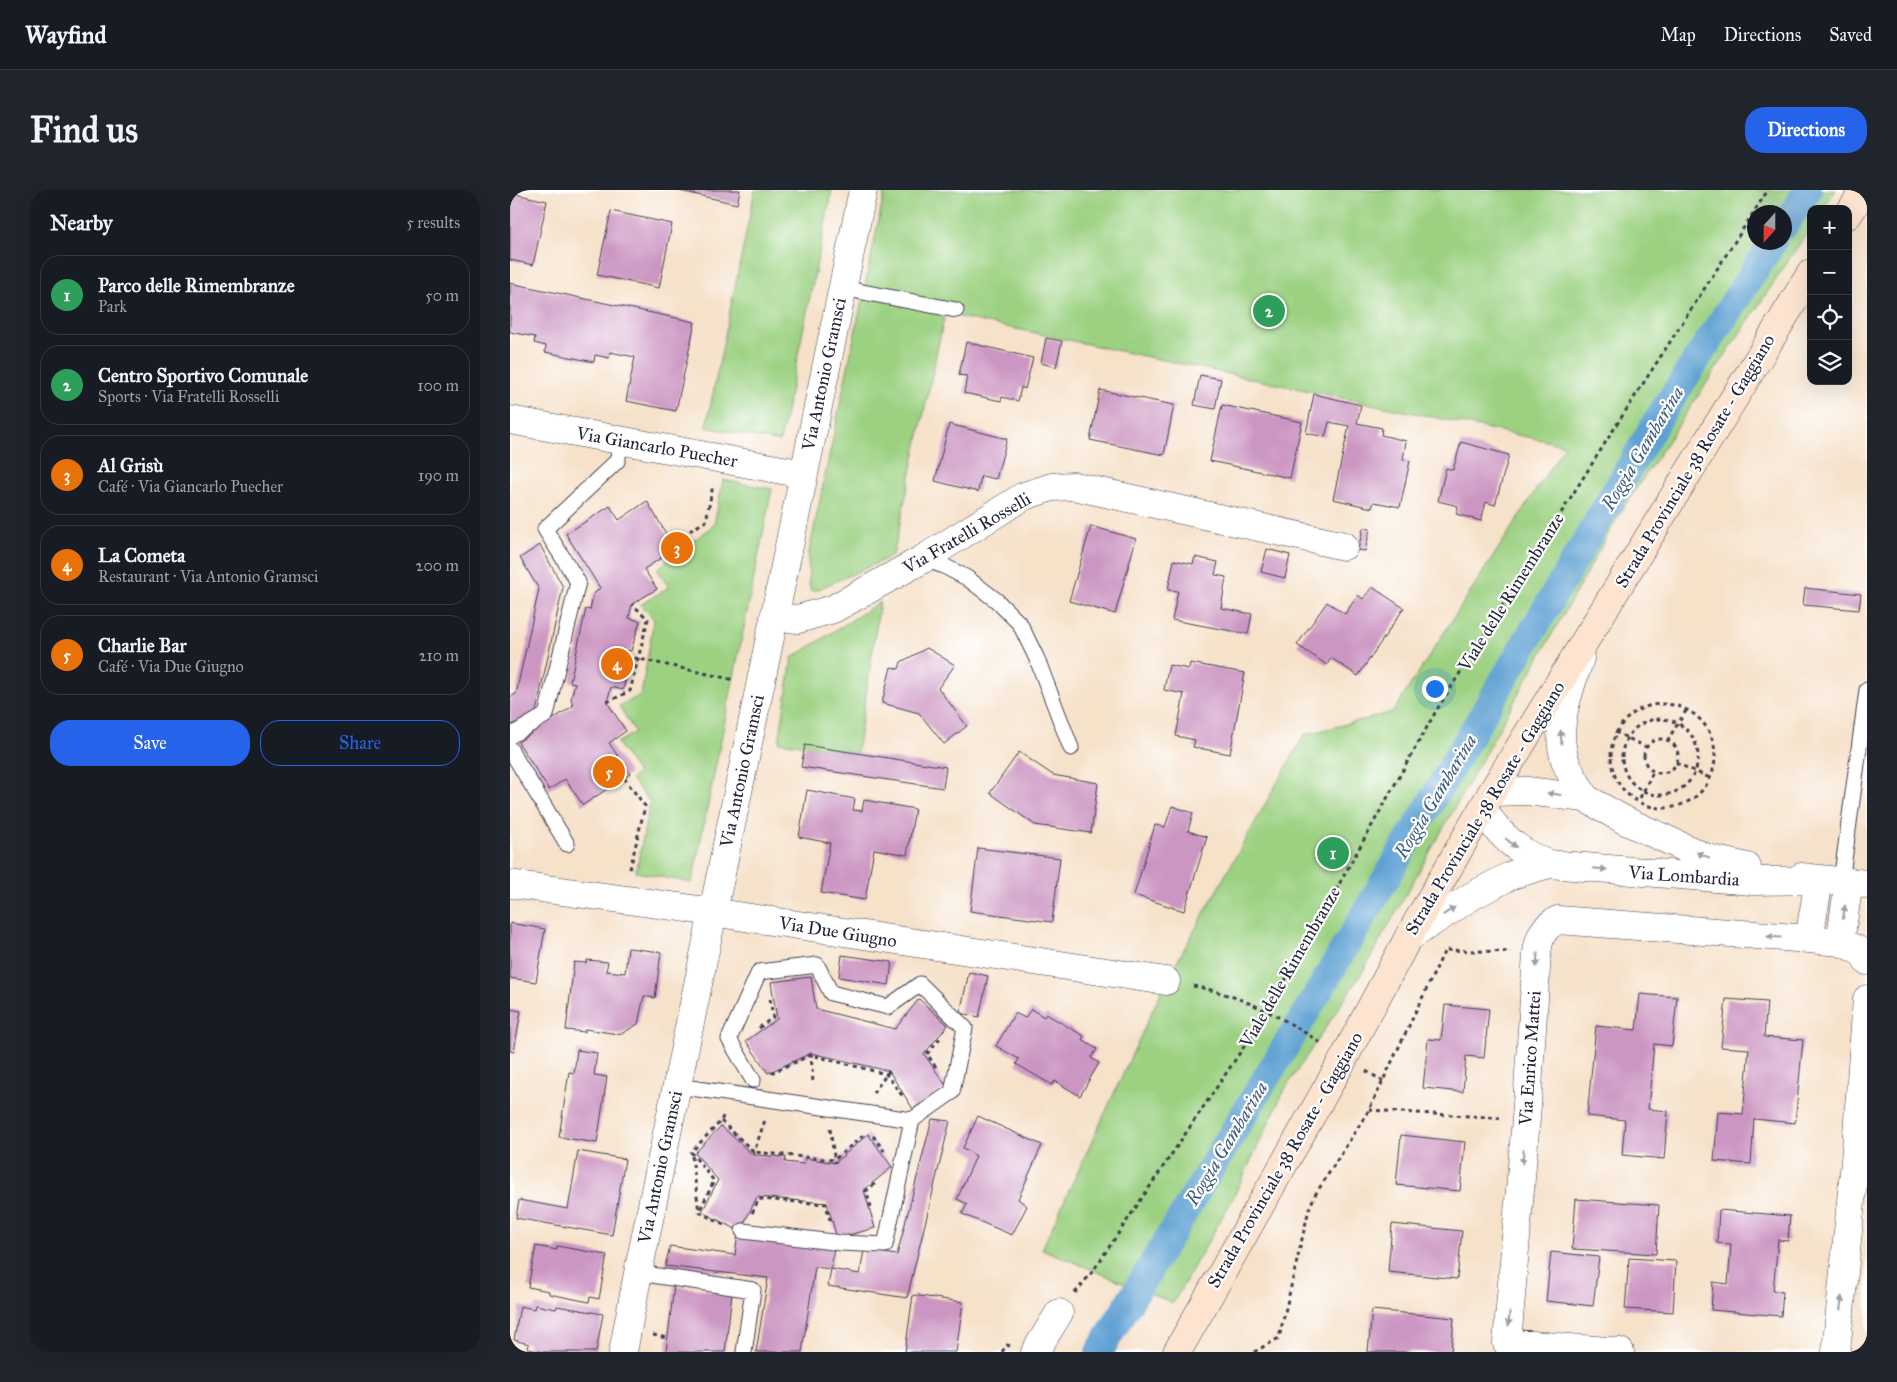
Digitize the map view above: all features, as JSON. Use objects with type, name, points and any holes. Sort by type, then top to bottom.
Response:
[{"type":"street","name":"Via Antonio Gramsci","points":[[623,1352],[676,1086],[863,190]]},
{"type":"street","points":[[1852,209],[1864,190]]},
{"type":"street","name":"Strada Provinciale 38 Rosate - Gaggiano","points":[[1177,1352],[1344,1058],[1408,938],[1488,801],[1807,280]]},
{"type":"street","name":"Via Giancarlo Puecher","points":[[510,420],[804,474]]},
{"type":"street","name":"Via Fratelli Rosselli","points":[[774,617],[798,619],[833,609],[923,560],[1024,496],[1052,487],[1074,486],[1344,546]]},
{"type":"street","points":[[1584,642],[1561,720],[1560,739],[1566,763],[1585,798]]},
{"type":"street","name":"Via Lombardia","points":[[1527,791],[1585,798],[1626,821],[1707,858],[1754,869],[1844,882],[1752,881],[1549,864],[1534,859],[1509,842],[1490,821],[1488,801],[1527,791]]},
{"type":"street","name":"Via Lombardia","points":[[1408,938],[1488,887],[1512,875],[1549,864]]},
{"type":"street","points":[[1808,939],[1844,882]]},
{"type":"street","points":[[1840,942],[1844,882]]},
{"type":"street","name":"Via Due Giugno","points":[[510,884],[713,912],[1166,981]]},
{"type":"street","name":"Via Enrico Mattei","points":[[1620,1352],[1507,1343],[1526,1119],[1537,953],[1542,933],[1548,925],[1558,920],[1808,939],[1840,942],[1856,948],[1865,955],[1867,961]]},
{"type":"street","points":[[1836,1352],[1855,1161],[1867,1000]]},
{"type":"street","points":[[1035,1352],[1058,1313]]},
{"type":"lane","points":[[842,288],[956,310]]},
{"type":"lane","points":[[510,736],[546,715],[578,582],[545,529],[617,461],[622,440]]},
{"type":"lane","points":[[923,560],[944,566],[967,578],[996,600],[1020,624],[1038,659],[1071,748]]},
{"type":"lane","points":[[1844,882],[1867,690]]},
{"type":"lane","points":[[510,749],[567,844]]},
{"type":"lane","points":[[743,1231],[885,1245],[912,1120],[952,1092],[965,1028],[920,984],[888,1007],[831,993],[817,965],[759,972],[729,1039],[759,1078]]},
{"type":"lane","points":[[676,1086],[912,1120]]},
{"type":"lane","points":[[638,1273],[753,1290],[744,1352]]},
{"type":"path","name":"Viale delle Rimembranze","points":[[1058,1313],[1092,1271],[1268,1011],[1436,711],[1619,421],[1768,190]]},
{"type":"path","points":[[668,537],[678,538],[706,521],[718,458]]},
{"type":"path","points":[[607,702],[630,691],[648,619],[632,604]]},
{"type":"path","points":[[626,656],[760,686]]},
{"type":"path","points":[[1660,703],[1687,709],[1698,717],[1713,739],[1715,752],[1714,766],[1710,778],[1698,795],[1680,806],[1666,809],[1651,808],[1638,803],[1625,793],[1615,780],[1610,764],[1610,748],[1615,732],[1623,721],[1634,712],[1646,706],[1660,703]]},
{"type":"path","points":[[1667,741],[1687,709]]},
{"type":"path","points":[[1659,719],[1678,723],[1687,730],[1696,744],[1698,761],[1696,772],[1691,781],[1674,793],[1663,796],[1643,791],[1633,784],[1625,774],[1622,761],[1627,737],[1641,724],[1650,720],[1659,719]]},
{"type":"path","points":[[1615,732],[1646,747]]},
{"type":"path","points":[[1653,741],[1667,741],[1677,753],[1676,763],[1669,771],[1654,772],[1649,769],[1644,761],[1646,747],[1653,741]]},
{"type":"path","points":[[1676,763],[1710,778]]},
{"type":"path","points":[[622,900],[645,806],[624,778]]},
{"type":"path","points":[[1254,1352],[1279,1338],[1309,1209],[1315,1195],[1369,1110],[1445,950],[1537,953]]},
{"type":"path","points":[[1166,981],[1214,990],[1247,1001],[1285,1020],[1310,1036]]},
{"type":"path","points":[[757,1029],[773,1017],[769,989]]},
{"type":"path","points":[[941,1074],[927,1054],[945,1032]]},
{"type":"path","points":[[811,1054],[814,1092]]},
{"type":"path","points":[[759,1078],[811,1054],[887,1073],[907,1103]]},
{"type":"path","points":[[872,1095],[887,1073]]},
{"type":"path","points":[[691,1152],[721,1121],[727,1109]]},
{"type":"path","points":[[1369,1110],[1526,1119]]},
{"type":"path","points":[[753,1154],[767,1115]]},
{"type":"path","points":[[721,1121],[753,1154],[834,1161],[869,1131]]},
{"type":"path","points":[[830,1125],[834,1161]]},
{"type":"path","points":[[859,1129],[869,1131],[885,1152]]},
{"type":"path","points":[[691,1152],[699,1212]]},
{"type":"path","points":[[691,1152],[714,1181],[699,1212]]},
{"type":"path","points":[[872,1210],[866,1191],[881,1178]]},
{"type":"path","points":[[699,1212],[738,1232],[743,1231],[759,1199],[826,1204],[831,1222]]},
{"type":"path","points":[[649,1335],[668,1338]]},
{"type":"green space","points":[[755,190],[832,190],[780,442],[706,427]]},
{"type":"green space","points":[[885,190],[1836,190],[1826,205],[1807,205],[1807,233],[1623,508],[1363,971],[1285,1089],[1233,1198],[1173,1303],[1042,1249],[1166,981],[1304,735],[1393,712],[1565,445],[945,314],[893,556],[814,591],[811,590],[809,585],[808,557]]},
{"type":"green space","points":[[723,480],[772,489],[692,883],[636,872],[650,802],[631,779],[638,773],[617,743],[635,732],[619,706],[641,695],[654,619],[640,605],[669,587],[657,569],[714,525]]},
{"type":"green space","points":[[880,602],[857,753],[779,742],[792,658]]},
{"type":"building","points":[[676,190],[740,190],[737,204]]},
{"type":"building","points":[[510,193],[547,201],[533,265],[510,260]]},
{"type":"building","points":[[611,211],[672,224],[659,288],[597,275]]},
{"type":"building","points":[[510,283],[695,322],[676,411],[626,401],[635,357],[610,352],[609,358],[595,355],[594,362],[545,352],[546,346],[534,343],[535,337],[510,332]]},
{"type":"building","points":[[1046,338],[1062,341],[1056,367],[1041,363]]},
{"type":"building","points":[[966,342],[1033,358],[1025,389],[1021,387],[1018,401],[1002,397],[1001,401],[964,393],[967,376],[959,375]]},
{"type":"building","points":[[1200,375],[1221,379],[1215,409],[1194,405]]},
{"type":"building","points":[[1100,390],[1174,405],[1164,455],[1090,440]]},
{"type":"building","points":[[1314,394],[1361,405],[1357,423],[1382,428],[1381,435],[1406,441],[1403,460],[1410,461],[1400,507],[1374,502],[1372,508],[1333,499],[1349,426],[1329,422],[1325,437],[1306,433]]},
{"type":"building","points":[[1222,405],[1302,422],[1290,478],[1210,461]]},
{"type":"building","points":[[949,424],[1007,439],[996,479],[981,476],[978,492],[935,481]]},
{"type":"building","points":[[1461,442],[1509,455],[1495,505],[1486,502],[1481,521],[1456,514],[1458,506],[1438,501],[1446,468],[1453,470]]},
{"type":"building","points":[[647,501],[668,537],[677,548],[644,569],[657,589],[632,604],[629,618],[640,621],[631,651],[627,650],[625,659],[630,660],[623,690],[611,687],[607,702],[626,731],[609,743],[630,774],[583,805],[565,779],[549,790],[518,742],[573,706],[571,699],[575,683],[570,682],[586,609],[590,610],[593,595],[600,588],[566,534],[610,506],[619,520]]},
{"type":"building","points":[[1091,526],[1136,539],[1115,614],[1069,601]]},
{"type":"building","points":[[1363,528],[1370,529],[1365,551],[1358,550]]},
{"type":"building","points":[[540,545],[563,587],[536,712],[510,726],[510,697],[516,694],[539,589],[520,558]]},
{"type":"building","points":[[1267,549],[1290,555],[1285,578],[1261,572]]},
{"type":"building","points":[[1195,557],[1218,562],[1215,575],[1226,577],[1221,608],[1252,614],[1248,634],[1172,620],[1178,591],[1168,590],[1174,560],[1193,564]]},
{"type":"building","points":[[1372,587],[1404,608],[1358,676],[1331,658],[1327,665],[1297,645],[1327,602],[1345,614],[1358,595],[1363,599]]},
{"type":"building","points":[[1805,588],[1861,594],[1859,610],[1803,605]]},
{"type":"building","points":[[927,648],[955,665],[938,688],[967,726],[944,744],[919,713],[882,703],[891,667],[899,669],[901,662]]},
{"type":"building","points":[[1190,663],[1245,673],[1230,754],[1193,747],[1195,740],[1176,736],[1184,694],[1164,690],[1169,665],[1189,669]]},
{"type":"building","points":[[805,745],[946,767],[943,788],[801,767]]},
{"type":"building","points":[[1019,752],[1053,775],[1098,783],[1091,833],[1035,825],[990,793]]},
{"type":"building","points":[[807,790],[855,799],[853,810],[862,811],[864,800],[915,809],[907,855],[874,849],[865,900],[821,893],[830,843],[799,837]]},
{"type":"building","points":[[1172,806],[1193,813],[1188,831],[1207,837],[1184,911],[1134,895],[1155,825],[1165,827]]},
{"type":"building","points":[[978,848],[1060,858],[1052,922],[970,911]]},
{"type":"building","points":[[510,923],[545,929],[536,982],[510,978]]},
{"type":"building","points":[[628,948],[661,952],[655,998],[644,996],[638,1024],[618,1034],[585,1029],[585,1032],[566,1030],[574,962],[586,963],[587,960],[608,962],[606,971],[625,973]]},
{"type":"building","points":[[842,955],[892,962],[889,985],[839,977]]},
{"type":"building","points":[[969,972],[988,976],[979,1017],[960,1013]]},
{"type":"building","points":[[811,977],[816,1009],[895,1029],[919,999],[948,1025],[924,1054],[947,1087],[913,1109],[889,1071],[811,1053],[768,1073],[746,1041],[777,1019],[771,982]]},
{"type":"building","points":[[1640,994],[1677,997],[1672,1046],[1654,1044],[1648,1109],[1668,1111],[1664,1159],[1622,1155],[1625,1120],[1587,1116],[1596,1026],[1636,1030]]},
{"type":"building","points":[[1726,999],[1767,1002],[1764,1037],[1803,1040],[1795,1123],[1754,1119],[1751,1164],[1714,1161],[1718,1112],[1743,1114],[1749,1049],[1721,1047]]},
{"type":"building","points":[[1445,1005],[1489,1009],[1484,1058],[1466,1056],[1463,1092],[1423,1088],[1428,1039],[1441,1040]]},
{"type":"building","points":[[510,1009],[521,1011],[514,1052],[510,1051]]},
{"type":"building","points":[[1031,1009],[1044,1017],[1046,1014],[1084,1036],[1082,1040],[1097,1049],[1091,1058],[1099,1063],[1080,1096],[1055,1081],[1052,1085],[1016,1064],[1019,1059],[996,1046],[1015,1013],[1025,1018]]},
{"type":"building","points":[[577,1050],[597,1053],[594,1075],[607,1077],[597,1143],[559,1137],[569,1072],[574,1073]]},
{"type":"building","points":[[978,1116],[1042,1145],[1018,1199],[1027,1206],[1012,1235],[962,1214],[967,1204],[957,1199],[976,1156],[963,1148]]},
{"type":"building","points":[[932,1119],[950,1121],[907,1298],[828,1286],[831,1269],[860,1274],[864,1250],[897,1255]]},
{"type":"building","points":[[721,1126],[753,1155],[786,1157],[785,1162],[804,1164],[805,1158],[835,1163],[868,1134],[892,1167],[864,1190],[875,1228],[837,1238],[827,1203],[757,1197],[740,1231],[702,1212],[718,1180],[695,1153]]},
{"type":"building","points":[[1401,1135],[1465,1142],[1460,1191],[1396,1185]]},
{"type":"building","points":[[578,1151],[625,1159],[612,1235],[516,1218],[519,1200],[568,1209]]},
{"type":"building","points":[[1576,1199],[1659,1205],[1656,1254],[1572,1249]]},
{"type":"building","points":[[1719,1210],[1790,1216],[1788,1241],[1778,1240],[1773,1291],[1783,1292],[1781,1316],[1711,1310],[1713,1282],[1728,1284],[1731,1244],[1717,1243]]},
{"type":"building","points":[[1392,1224],[1462,1231],[1457,1279],[1388,1272]]},
{"type":"building","points":[[738,1233],[834,1248],[831,1269],[815,1267],[802,1352],[756,1352],[768,1278],[665,1266],[670,1246],[735,1255]]},
{"type":"building","points":[[536,1246],[557,1250],[557,1246],[607,1255],[599,1299],[590,1297],[589,1302],[549,1294],[549,1291],[528,1287]]},
{"type":"building","points":[[1551,1252],[1599,1257],[1593,1306],[1546,1301]]},
{"type":"building","points":[[1629,1258],[1676,1261],[1673,1312],[1625,1309]]},
{"type":"building","points":[[674,1286],[732,1293],[725,1352],[666,1352]]},
{"type":"building","points":[[913,1295],[963,1302],[956,1352],[905,1352]]},
{"type":"building","points":[[535,1305],[556,1309],[557,1306],[603,1314],[596,1352],[544,1352],[528,1349],[529,1344],[514,1340],[520,1306],[534,1309]]},
{"type":"building","points":[[1372,1310],[1454,1318],[1451,1352],[1368,1352]]},
{"type":"waterway","name":"Roggia Gambarina","points":[[1792,214],[1808,190]]},
{"type":"waterway","name":"Roggia Gambarina","points":[[1099,1352],[1310,1006],[1660,416],[1768,250]]},
{"type":"place","name":"Centro Sportivo Comunale","points":[[1269,311]]},
{"type":"place","name":"Al Grisù","points":[[677,548]]},
{"type":"place","name":"La Cometa","points":[[617,664]]},
{"type":"place","name":"Charlie Bar","points":[[609,772]]},
{"type":"place","name":"Parco delle Rimembranze","points":[[1333,853]]}]
